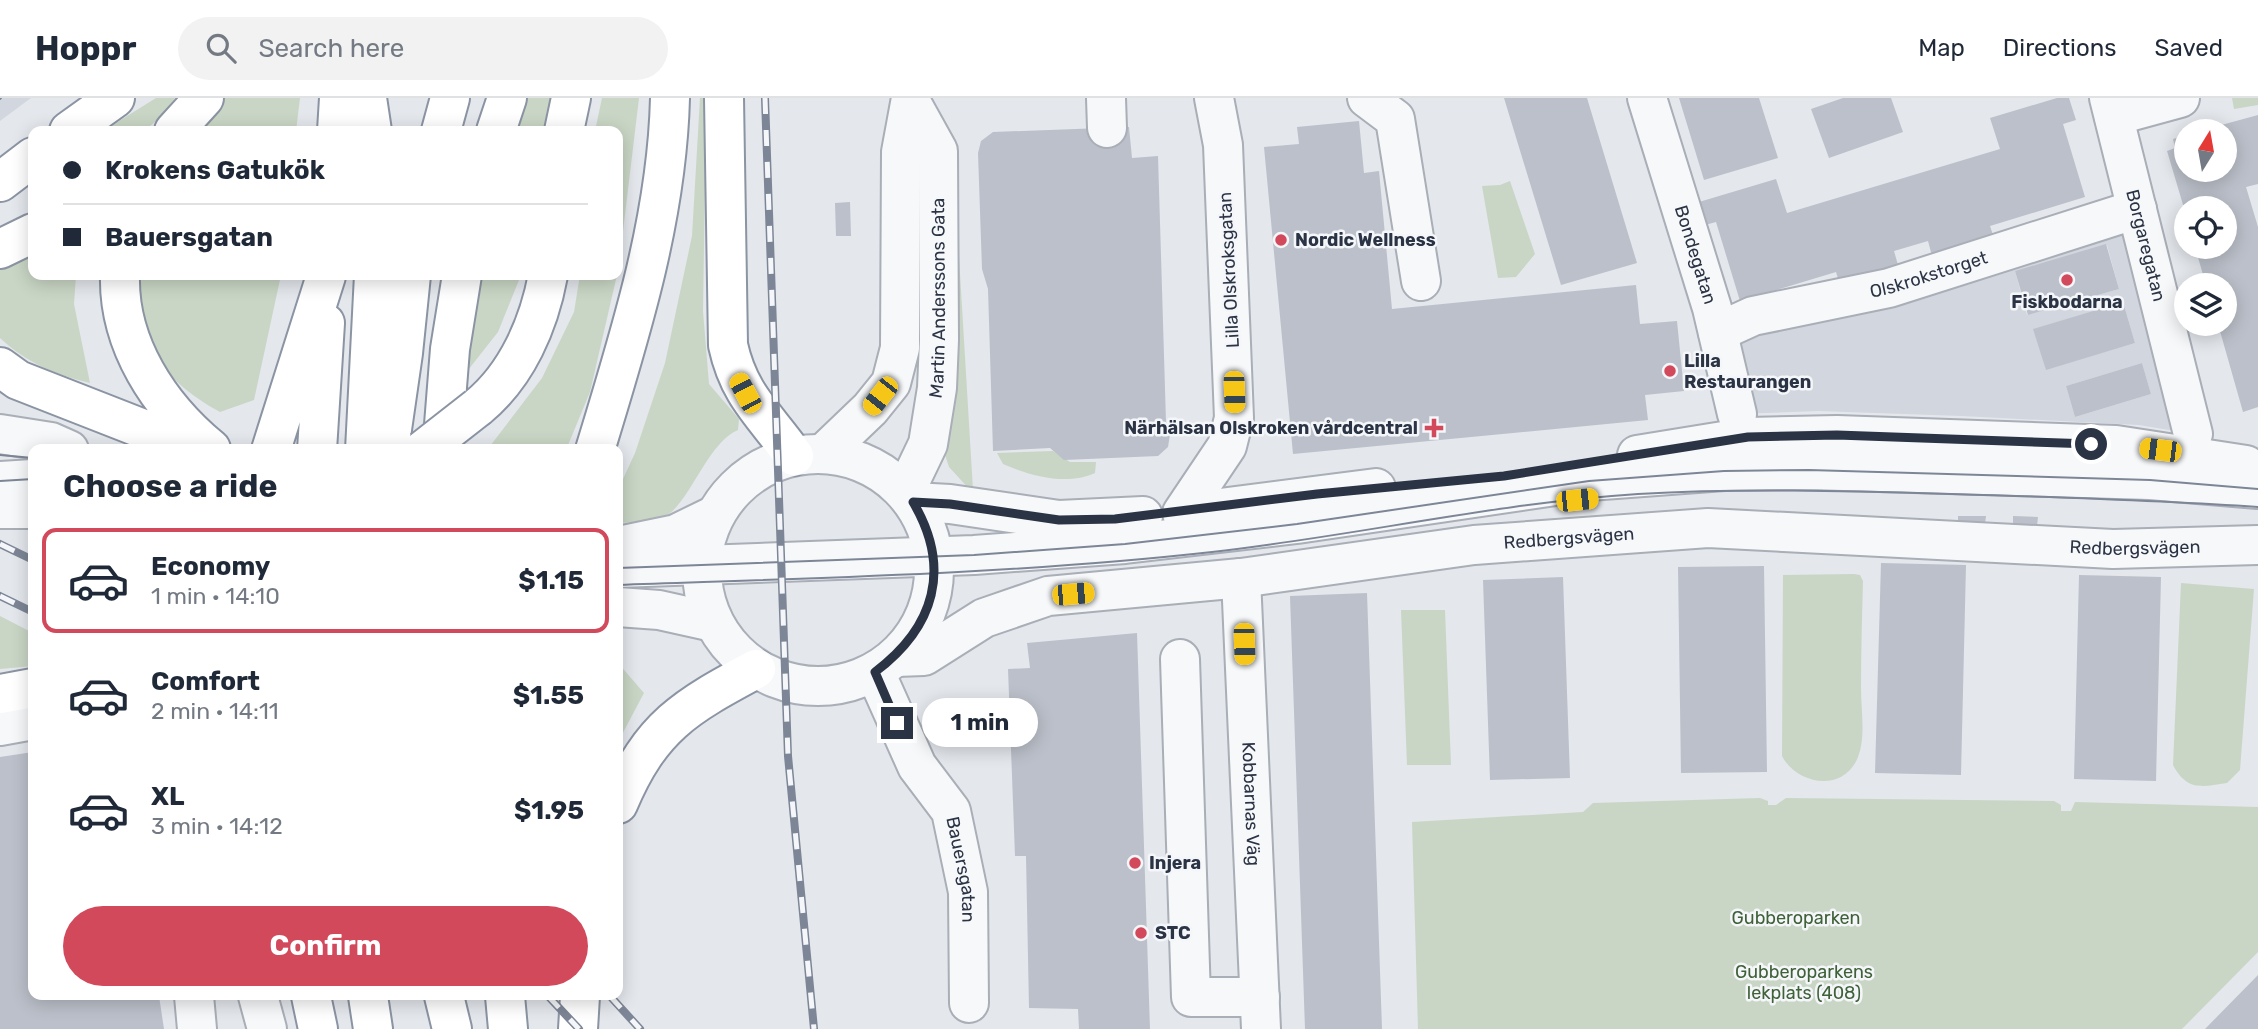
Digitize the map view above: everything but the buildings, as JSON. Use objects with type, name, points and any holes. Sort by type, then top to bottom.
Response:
[{"type":"highway","points":[[76,126],[115,98]]},
{"type":"highway","points":[[337,126],[340,98]]},
{"type":"highway","points":[[367,98],[371,126]]},
{"type":"highway","points":[[442,126],[450,98]]},
{"type":"highway","points":[[498,126],[507,98]]},
{"type":"highway","points":[[565,126],[571,98]]},
{"type":"highway","points":[[597,444],[649,256],[663,182],[670,98]]},
{"type":"highway","points":[[724,98],[728,345],[734,372],[745,393],[809,454]]},
{"type":"highway","points":[[0,182],[28,161]]},
{"type":"highway","points":[[0,249],[28,235]]},
{"type":"highway","points":[[120,280],[122,315],[135,355],[188,430],[205,444]]},
{"type":"highway","points":[[273,444],[324,280]]},
{"type":"highway","points":[[318,444],[323,386],[326,280]]},
{"type":"highway","points":[[365,444],[374,280]]},
{"type":"highway","points":[[390,444],[410,280]]},
{"type":"highway","points":[[442,444],[450,349],[461,280]]},
{"type":"highway","points":[[431,444],[478,407],[508,376],[531,334],[547,280]]},
{"type":"highway","points":[[6,374],[183,444]]},
{"type":"highway","points":[[623,794],[642,754],[664,726],[692,704],[756,668]]},
{"type":"highway","points":[[0,694],[28,689]]},
{"type":"highway","points":[[311,1000],[318,1029]]},
{"type":"highway","points":[[369,1000],[373,1029]]},
{"type":"highway","points":[[445,1000],[452,1029]]},
{"type":"highway","points":[[505,1000],[508,1029]]},
{"type":"highway","points":[[578,1029],[580,1000]]},
{"type":"street","name":"Lilla Olskroksgatan","points":[[1182,513],[1227,446],[1234,418],[1223,145],[1214,98]]},
{"type":"street","points":[[1367,98],[1395,119],[1421,281]]},
{"type":"street","name":"Bondegatan","points":[[1647,98],[1715,320],[1737,414]]},
{"type":"street","points":[[2111,107],[2180,98]]},
{"type":"street","name":"Martin Anderssons Gata","points":[[809,454],[870,409],[891,383],[900,348],[901,152],[912,101]]},
{"type":"street","name":"Martin Anderssons Gata","points":[[909,497],[928,444],[937,388],[939,340],[938,151],[912,101]]},
{"type":"street","name":"Borgaregatan","points":[[2111,107],[2193,435]]},
{"type":"street","name":"Olskrokstorget","points":[[1715,320],[1753,316],[1901,284],[2137,209]]},
{"type":"street","points":[[3,433],[56,444]]},
{"type":"street","points":[[909,497],[1059,520],[1182,513],[1317,494],[1504,476],[1776,435],[2116,445],[2258,467]]},
{"type":"street","points":[[809,454],[853,458],[874,468],[909,497],[927,530],[934,565],[931,599],[923,621],[886,664]]},
{"type":"street","name":"Redbergsvägen","points":[[809,454],[774,461],[748,477],[726,498],[704,541],[701,573],[713,622],[731,649],[756,668],[780,680],[805,686],[832,686],[886,664],[924,656],[984,618],[1048,596],[1241,578],[1474,545],[1708,528],[2113,549],[2258,545]]},
{"type":"street","points":[[934,565],[1310,523],[1590,481],[1724,471],[1809,470],[2150,480],[2258,489]]},
{"type":"street","points":[[0,481],[28,479]]},
{"type":"street","points":[[627,575],[1208,553],[1325,538],[1483,511],[1607,497],[1709,491],[2144,499],[2258,507]]},
{"type":"street","points":[[0,509],[28,509]]},
{"type":"street","name":"Redbergsvägen","points":[[627,575],[676,534],[715,515]]},
{"type":"street","points":[[627,575],[659,610],[713,622]]},
{"type":"street","name":"Kobbarnas Väg","points":[[1241,578],[1260,1013]]},
{"type":"street","points":[[1180,659],[1191,997],[1260,1013]]},
{"type":"street","name":"Bauersgatan","points":[[886,664],[917,766],[951,811],[968,892],[969,1003]]},
{"type":"street","points":[[0,726],[28,721]]},
{"type":"street","points":[[194,1000],[197,1029]]},
{"type":"street","points":[[259,1000],[267,1029]]},
{"type":"shaded area","points":[[0,98],[31,98],[0,121]]},
{"type":"shaded area","points":[[2120,214],[2193,434],[2139,425],[1962,416],[1819,411],[1737,414],[1718,332]],"holes":[[[2107,245],[2119,289],[2027,315],[2015,271]],[[2123,302],[2135,343],[2046,369],[2034,329]],[[2142,363],[2151,394],[2075,417],[2066,386]]]},
{"type":"green space","points":[[156,98],[175,98],[161,117],[150,126],[111,126]]},
{"type":"green space","points":[[224,98],[300,98],[297,126],[204,126]]},
{"type":"green space","points":[[524,98],[550,98],[546,126],[513,126]]},
{"type":"green space","points":[[602,98],[639,98],[623,231],[623,126],[596,126]]},
{"type":"green space","points":[[700,98],[705,98],[703,311],[709,384],[739,419],[738,430],[726,437],[716,449],[671,512],[651,521],[623,523],[623,479],[635,453],[665,363],[692,236]]},
{"type":"green space","points":[[2232,98],[2258,98],[2258,105],[2234,109]]},
{"type":"green space","points":[[1510,181],[1535,254],[1516,277],[1498,278],[1482,186],[1500,185]]},
{"type":"green space","points":[[956,207],[971,491],[949,467],[942,446]]},
{"type":"green space","points":[[28,254],[28,280],[76,280],[74,304],[90,383],[42,366],[20,354],[0,338],[0,268]]},
{"type":"green space","points":[[134,280],[280,280],[254,400],[220,412],[181,385],[167,371],[157,356],[143,321]]},
{"type":"green space","points":[[473,280],[519,280],[498,332],[461,379]]},
{"type":"green space","points":[[579,280],[616,280],[590,392],[568,444],[492,444],[542,378],[574,312]]},
{"type":"green space","points":[[1053,451],[1070,462],[1096,462],[1095,473],[1073,479],[1037,476],[1003,464],[997,453]]},
{"type":"green space","points":[[1854,574],[1860,575],[1863,581],[1862,741],[1858,757],[1851,768],[1832,780],[1809,779],[1789,766],[1782,756],[1783,575]]},
{"type":"green space","points":[[2181,583],[2254,589],[2240,770],[2227,783],[2202,786],[2189,783],[2173,765]]},
{"type":"green space","points":[[1401,610],[1445,610],[1451,765],[1407,765]]},
{"type":"green space","points":[[0,616],[28,630],[28,666],[0,669]]},
{"type":"green space","points":[[623,669],[644,693],[623,733]]},
{"type":"green space","name":"Gubberoparken","points":[[1760,798],[1768,801],[1768,805],[1776,805],[1786,798],[2054,801],[2061,805],[2061,811],[2071,811],[2075,802],[2258,807],[2258,952],[2182,1029],[1418,1029],[1412,822],[1583,812],[1593,803]]},
{"type":"tram line","points":[[0,455],[28,458]]},
{"type":"tram line","points":[[623,568],[974,555],[1125,544],[1297,524],[1589,481],[1724,471],[1809,470],[2150,480],[2258,489]]},
{"type":"tram line","points":[[0,481],[28,479]]},
{"type":"tram line","points":[[623,585],[915,574],[1138,559],[1265,545],[1585,498],[1677,492],[1873,492],[2258,507]]},
{"type":"railway","points":[[765,98],[788,756],[814,1029]]},
{"type":"railway","points":[[0,544],[28,558]]},
{"type":"railway","points":[[0,596],[28,610]]},
{"type":"railway","points":[[552,1000],[579,1029]]},
{"type":"railway","points":[[614,1000],[640,1029]]},
{"type":"place","name":"Nordic Wellness","points":[[1281,240]]},
{"type":"place","name":"Fiskbodarna","points":[[2067,280]]},
{"type":"place","name":"Lilla Restaurangen","points":[[1670,371]]},
{"type":"place","name":"Närhälsan Olskroken vårdcentral","points":[[1434,428]]},
{"type":"place","name":"Injera","points":[[1135,863]]},
{"type":"place","name":"STC","points":[[1141,933]]},
{"type":"route","points":[[897,723],[875,672],[896,657],[912,640],[923,621],[933,587],[933,556],[927,530],[913,502],[950,504],[1059,520],[1115,519],[1182,513],[1317,494],[1504,476],[1748,437],[1837,435],[2091,444]]},
{"type":"park label","name":"Gubberoparkens lekplats (408)","points":[[1804,982]]}]
